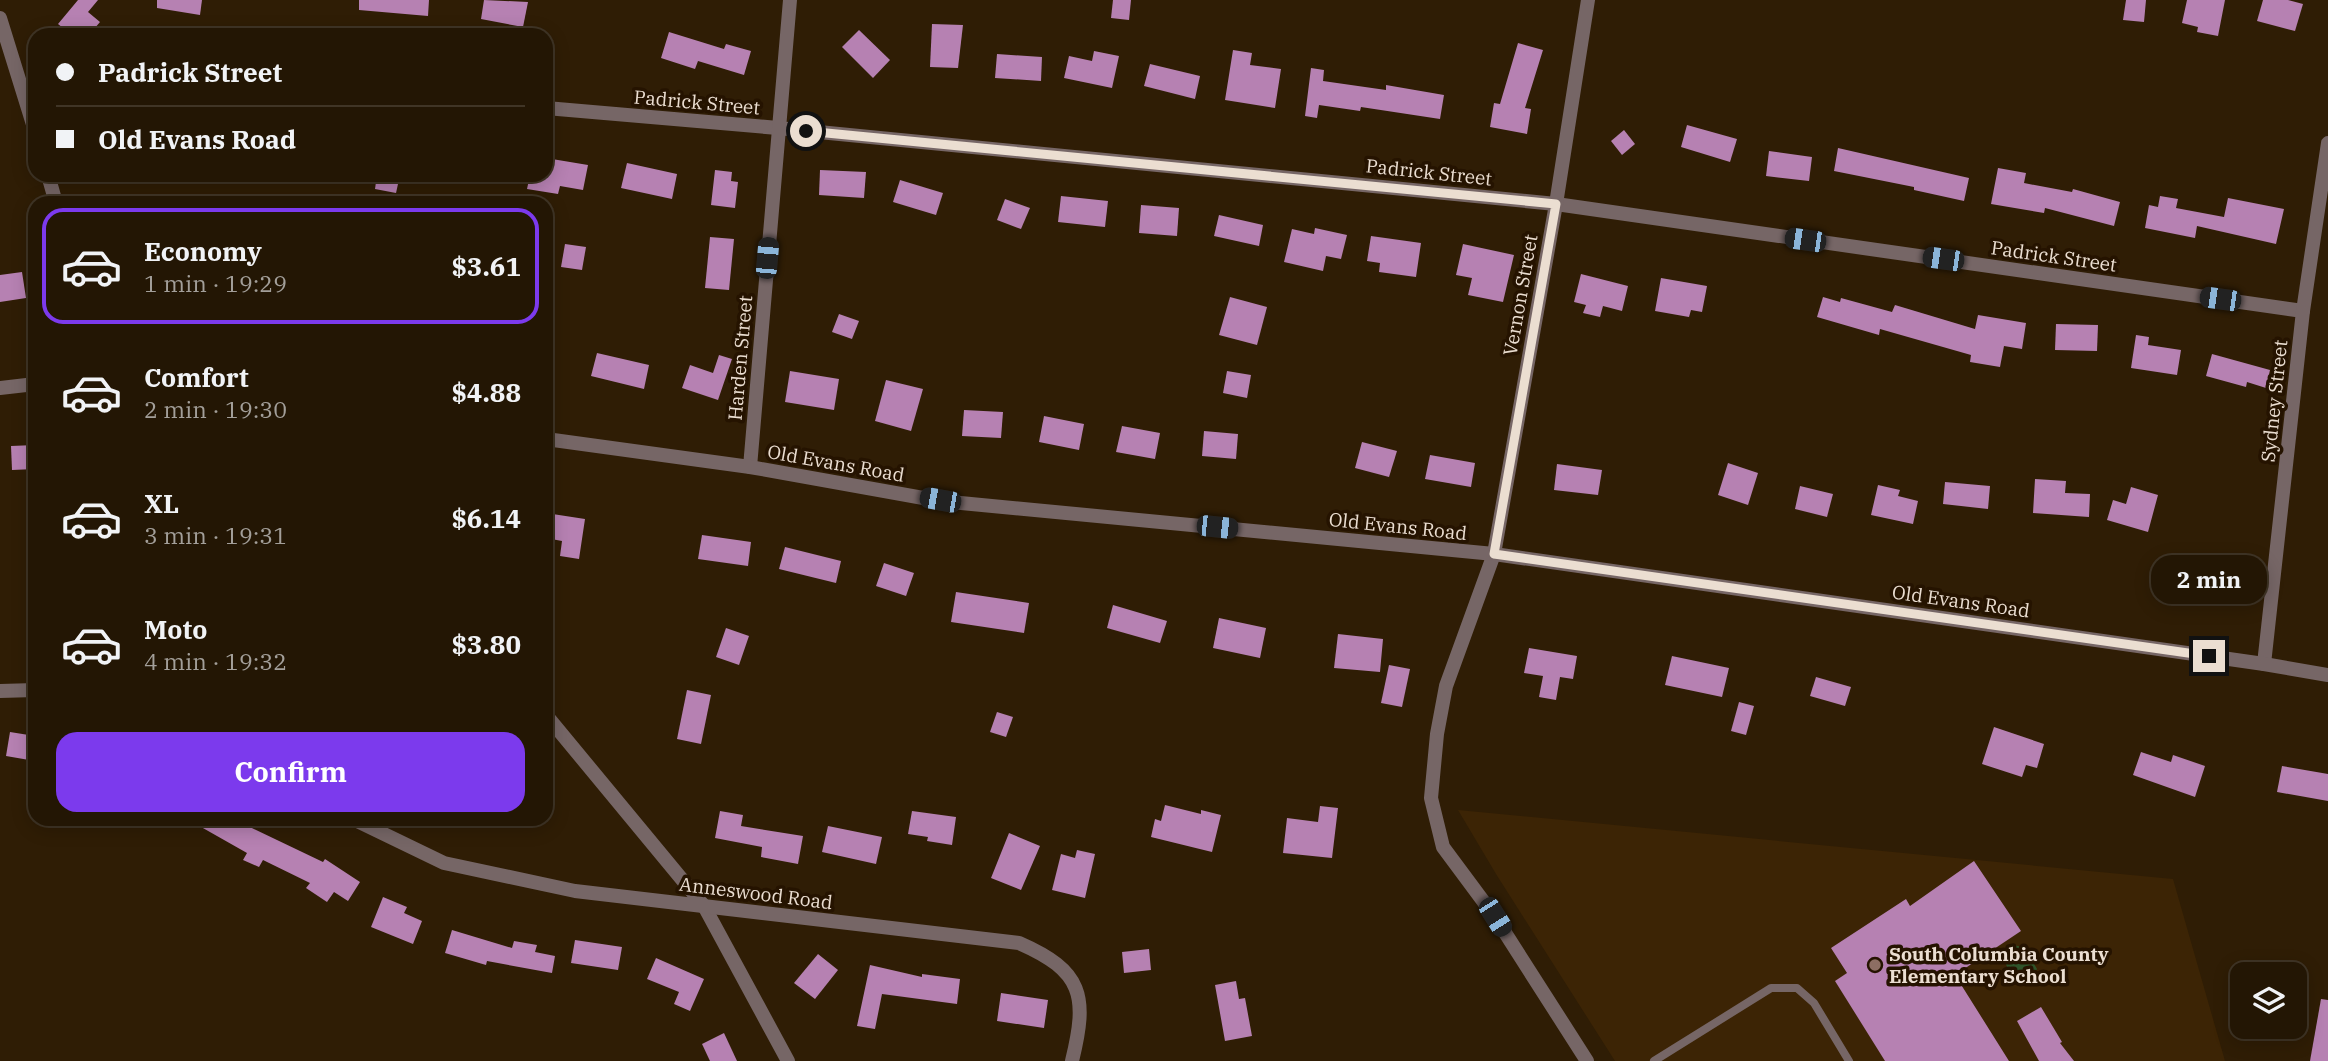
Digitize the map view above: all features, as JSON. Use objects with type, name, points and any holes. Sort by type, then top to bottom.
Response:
[{"type":"street","name":"Harden Street","points":[[750,467],[790,0]]},
{"type":"street","name":"Vernon Street","points":[[1587,1061],[1495,917],[1443,847],[1431,798],[1437,734],[1446,687],[1494,554],[1556,204],[1588,0]]},
{"type":"street","points":[[0,18],[28,104]]},
{"type":"street","name":"Padrick Street","points":[[553,109],[1556,204],[2303,311]]},
{"type":"street","name":"Sydney Street","points":[[2264,663],[2303,311],[2328,143]]},
{"type":"street","points":[[0,388],[28,385]]},
{"type":"street","name":"Old Evans Road","points":[[553,440],[750,467],[940,500],[1494,554],[2264,663],[2328,675]]},
{"type":"street","points":[[0,691],[28,690]]},
{"type":"street","points":[[553,723],[704,906],[788,1061]]},
{"type":"street","name":"Anneswood Road","points":[[367,826],[444,863],[575,891],[1019,943],[1047,955],[1068,974],[1080,1000],[1080,1029],[1072,1061]]},
{"type":"lane","points":[[1654,1061],[1771,988],[1797,988],[1814,1003],[1849,1061]]},
{"type":"shaded area","name":"South Columbia County Elementary School","points":[[1458,810],[2173,879],[2225,1061],[1615,1061]]},
{"type":"green space","points":[[2012,945],[2024,947],[2037,969],[2028,983],[2014,978],[2002,956]]},
{"type":"building","points":[[78,0],[98,0],[88,12],[100,22],[95,28],[63,28],[58,24]]},
{"type":"building","points":[[157,0],[202,0],[200,15],[157,8]]},
{"type":"building","points":[[359,0],[429,0],[428,16],[359,10]]},
{"type":"building","points":[[484,0],[528,2],[523,27],[481,19]]},
{"type":"building","points":[[1113,0],[1131,0],[1129,20],[1111,18]]},
{"type":"building","points":[[2126,0],[2146,0],[2144,22],[2123,20]]},
{"type":"building","points":[[2187,0],[2225,0],[2218,36],[2197,32],[2198,27],[2182,23]]},
{"type":"building","points":[[2263,0],[2288,0],[2303,4],[2295,31],[2257,21]]},
{"type":"building","points":[[932,24],[963,25],[958,68],[930,67]]},
{"type":"building","points":[[859,30],[890,60],[873,78],[842,47]]},
{"type":"building","points":[[669,32],[724,49],[726,44],[751,51],[744,75],[698,61],[695,69],[661,58]]},
{"type":"building","points":[[1518,43],[1543,50],[1525,108],[1531,109],[1527,134],[1490,127],[1494,103],[1500,104]]},
{"type":"building","points":[[1233,50],[1252,53],[1250,65],[1281,69],[1275,108],[1225,100]]},
{"type":"building","points":[[1094,51],[1119,56],[1112,88],[1064,78],[1069,56],[1092,61]]},
{"type":"building","points":[[997,54],[1042,57],[1041,81],[995,78]]},
{"type":"building","points":[[1150,64],[1200,76],[1195,99],[1144,86]]},
{"type":"building","points":[[1311,68],[1324,70],[1323,81],[1386,90],[1386,85],[1444,95],[1440,119],[1361,107],[1360,111],[1319,105],[1317,118],[1305,116]]},
{"type":"building","points":[[1687,125],[1737,139],[1730,162],[1681,147]]},
{"type":"building","points":[[1624,130],[1635,144],[1622,155],[1611,141]]},
{"type":"building","points":[[1838,148],[1969,178],[1964,201],[1914,190],[1914,187],[1834,171]]},
{"type":"building","points":[[1769,151],[1812,157],[1809,181],[1766,176]]},
{"type":"building","points":[[553,159],[588,165],[583,190],[560,186],[558,194],[527,189],[528,182],[553,182]]},
{"type":"building","points":[[627,163],[677,174],[672,199],[621,188]]},
{"type":"building","points":[[1998,168],[2026,173],[2024,183],[2072,192],[2073,189],[2120,202],[2114,226],[2045,208],[2044,213],[1991,204]]},
{"type":"building","points":[[715,170],[732,172],[731,181],[738,182],[735,208],[711,205]]},
{"type":"building","points":[[820,170],[866,172],[864,198],[819,195]]},
{"type":"building","points":[[900,180],[943,193],[936,215],[893,202]]},
{"type":"building","points":[[376,182],[398,182],[396,193],[375,189]]},
{"type":"building","points":[[1061,196],[1108,201],[1105,227],[1058,222]]},
{"type":"building","points":[[2160,196],[2178,199],[2176,208],[2224,217],[2228,198],[2284,209],[2276,244],[2197,226],[2195,238],[2145,228],[2149,205],[2158,207]]},
{"type":"building","points":[[1005,199],[1030,208],[1021,229],[997,220]]},
{"type":"building","points":[[1141,205],[1179,208],[1177,236],[1139,233]]},
{"type":"building","points":[[1219,215],[1263,225],[1259,246],[1214,236]]},
{"type":"building","points":[[1315,228],[1347,235],[1341,259],[1326,256],[1323,271],[1284,262],[1292,229],[1314,234]]},
{"type":"building","points":[[1371,236],[1421,243],[1416,277],[1379,272],[1380,263],[1367,261]]},
{"type":"building","points":[[710,237],[734,239],[729,290],[705,288]]},
{"type":"building","points":[[565,244],[586,247],[582,270],[561,267]]},
{"type":"building","points":[[1463,244],[1514,255],[1503,302],[1468,295],[1472,278],[1456,275]]},
{"type":"building","points":[[22,272],[26,298],[0,302],[0,275]]},
{"type":"building","points":[[1581,274],[1628,286],[1622,311],[1603,306],[1600,317],[1583,313],[1586,305],[1574,302]]},
{"type":"building","points":[[1661,278],[1707,286],[1702,312],[1691,310],[1689,317],[1655,311]]},
{"type":"building","points":[[1230,297],[1267,307],[1257,345],[1219,335]]},
{"type":"building","points":[[1823,297],[1840,302],[1841,298],[1892,312],[1895,305],[1975,329],[1978,315],[2026,323],[2022,349],[2004,346],[2000,367],[1970,362],[1971,355],[1880,329],[1879,335],[1817,317]]},
{"type":"building","points":[[839,314],[859,321],[852,339],[832,332]]},
{"type":"building","points":[[2056,324],[2098,325],[2097,351],[2055,350]]},
{"type":"building","points":[[2136,335],[2149,337],[2148,345],[2181,350],[2177,375],[2131,368]]},
{"type":"building","points":[[597,353],[649,365],[644,389],[591,376]]},
{"type":"building","points":[[2212,354],[2270,370],[2266,388],[2247,382],[2246,387],[2206,376]]},
{"type":"building","points":[[719,355],[732,359],[718,400],[682,388],[690,365],[713,373]]},
{"type":"building","points":[[790,371],[839,379],[834,410],[785,402]]},
{"type":"building","points":[[1227,371],[1251,375],[1247,398],[1223,393]]},
{"type":"building","points":[[886,380],[923,389],[911,431],[875,421]]},
{"type":"building","points":[[964,410],[1003,412],[1001,438],[962,436]]},
{"type":"building","points":[[1044,416],[1084,424],[1079,450],[1039,442]]},
{"type":"building","points":[[1122,426],[1160,433],[1155,459],[1116,452]]},
{"type":"building","points":[[1204,431],[1238,434],[1236,459],[1202,456]]},
{"type":"building","points":[[1362,442],[1397,451],[1389,477],[1355,468]]},
{"type":"building","points":[[28,445],[28,469],[12,470],[11,446]]},
{"type":"building","points":[[1430,455],[1475,463],[1471,487],[1425,479]]},
{"type":"building","points":[[1728,463],[1758,473],[1748,505],[1718,495]]},
{"type":"building","points":[[1557,464],[1602,470],[1598,495],[1554,490]]},
{"type":"building","points":[[2035,479],[2066,481],[2065,493],[2090,494],[2089,517],[2033,513]]},
{"type":"building","points":[[1945,482],[1990,486],[1988,509],[1943,504]]},
{"type":"building","points":[[1878,485],[1900,490],[1898,496],[1918,501],[1913,524],[1871,515]]},
{"type":"building","points":[[1800,486],[1833,494],[1827,517],[1795,509]]},
{"type":"building","points":[[2131,487],[2158,495],[2148,532],[2107,520],[2113,500],[2126,504]]},
{"type":"building","points":[[553,514],[585,519],[579,559],[560,556],[562,541],[553,539]]},
{"type":"building","points":[[702,535],[751,542],[748,566],[698,559]]},
{"type":"building","points":[[785,547],[841,561],[836,583],[779,569]]},
{"type":"building","points":[[884,563],[914,573],[906,596],[876,586]]},
{"type":"building","points":[[956,592],[1029,603],[1024,633],[951,622]]},
{"type":"building","points":[[1113,605],[1167,621],[1160,643],[1107,628]]},
{"type":"building","points":[[1219,618],[1266,628],[1260,658],[1213,648]]},
{"type":"building","points":[[726,628],[749,636],[739,665],[716,657]]},
{"type":"building","points":[[1338,634],[1383,639],[1380,672],[1334,668]]},
{"type":"building","points":[[1529,648],[1577,656],[1573,679],[1560,677],[1556,700],[1539,697],[1543,676],[1524,673]]},
{"type":"building","points":[[1672,656],[1729,668],[1722,697],[1665,685]]},
{"type":"building","points":[[1389,665],[1410,669],[1402,707],[1381,703]]},
{"type":"building","points":[[1816,677],[1851,687],[1845,706],[1810,696]]},
{"type":"building","points":[[687,690],[711,695],[701,744],[677,739]]},
{"type":"building","points":[[1739,702],[1754,706],[1746,735],[1731,731]]},
{"type":"building","points":[[997,712],[1013,717],[1006,737],[990,732]]},
{"type":"building","points":[[1994,727],[2044,744],[2037,768],[2026,765],[2022,777],[1982,764]]},
{"type":"building","points":[[10,732],[28,735],[28,760],[6,756]]},
{"type":"building","points":[[2141,752],[2171,762],[2173,755],[2205,766],[2195,797],[2133,775]]},
{"type":"building","points":[[2282,766],[2328,774],[2328,801],[2277,792]]},
{"type":"building","points":[[1165,805],[1201,814],[1201,810],[1221,815],[1212,852],[1151,837],[1155,819],[1161,821]]},
{"type":"building","points":[[1320,806],[1338,808],[1332,858],[1283,853],[1287,818],[1318,822]]},
{"type":"building","points":[[720,811],[743,815],[741,826],[803,836],[798,864],[761,857],[762,847],[715,838]]},
{"type":"building","points":[[912,811],[956,817],[952,845],[927,841],[928,837],[908,834]]},
{"type":"building","points":[[199,826],[248,826],[323,862],[325,859],[360,882],[348,901],[334,892],[327,902],[306,888],[310,883],[263,860],[259,867],[243,860],[247,853]]},
{"type":"building","points":[[828,826],[882,837],[876,864],[822,852]]},
{"type":"building","points":[[1009,833],[1040,846],[1021,890],[991,878]]},
{"type":"building","points":[[1077,850],[1095,854],[1085,898],[1052,890],[1061,854],[1075,858]]},
{"type":"building","points":[[1974,861],[2021,931],[1955,975],[2009,1061],[1885,1061],[1835,981],[1847,973],[1831,948],[1906,899],[1910,906]]},
{"type":"building","points":[[383,897],[407,907],[404,913],[422,921],[413,944],[371,927]]},
{"type":"building","points":[[452,930],[512,948],[514,941],[537,945],[535,952],[555,956],[552,973],[487,961],[486,965],[445,953]]},
{"type":"building","points":[[575,940],[622,947],[618,970],[571,963]]},
{"type":"building","points":[[1149,949],[1151,970],[1124,973],[1122,952]]},
{"type":"building","points":[[818,954],[838,970],[815,999],[794,983]]},
{"type":"building","points":[[656,958],[704,979],[690,1011],[674,1004],[679,992],[647,979]]},
{"type":"building","points":[[870,965],[922,977],[922,974],[960,979],[957,1004],[882,994],[875,1029],[857,1026]]},
{"type":"building","points":[[1236,981],[1239,999],[1245,998],[1252,1036],[1225,1041],[1215,985]]},
{"type":"building","points":[[1001,993],[1048,1000],[1044,1028],[997,1021]]},
{"type":"building","points":[[2321,999],[2328,1000],[2328,1061],[2310,1061]]},
{"type":"building","points":[[2041,1007],[2062,1042],[2060,1043],[2074,1061],[2039,1061],[2017,1021]]},
{"type":"building","points":[[724,1033],[737,1061],[710,1061],[702,1044]]},
{"type":"place","name":"South Columbia County Elementary School","points":[[1875,965]]},
{"type":"route","points":[[806,131],[1556,204],[1494,554],[2209,656]]}]
